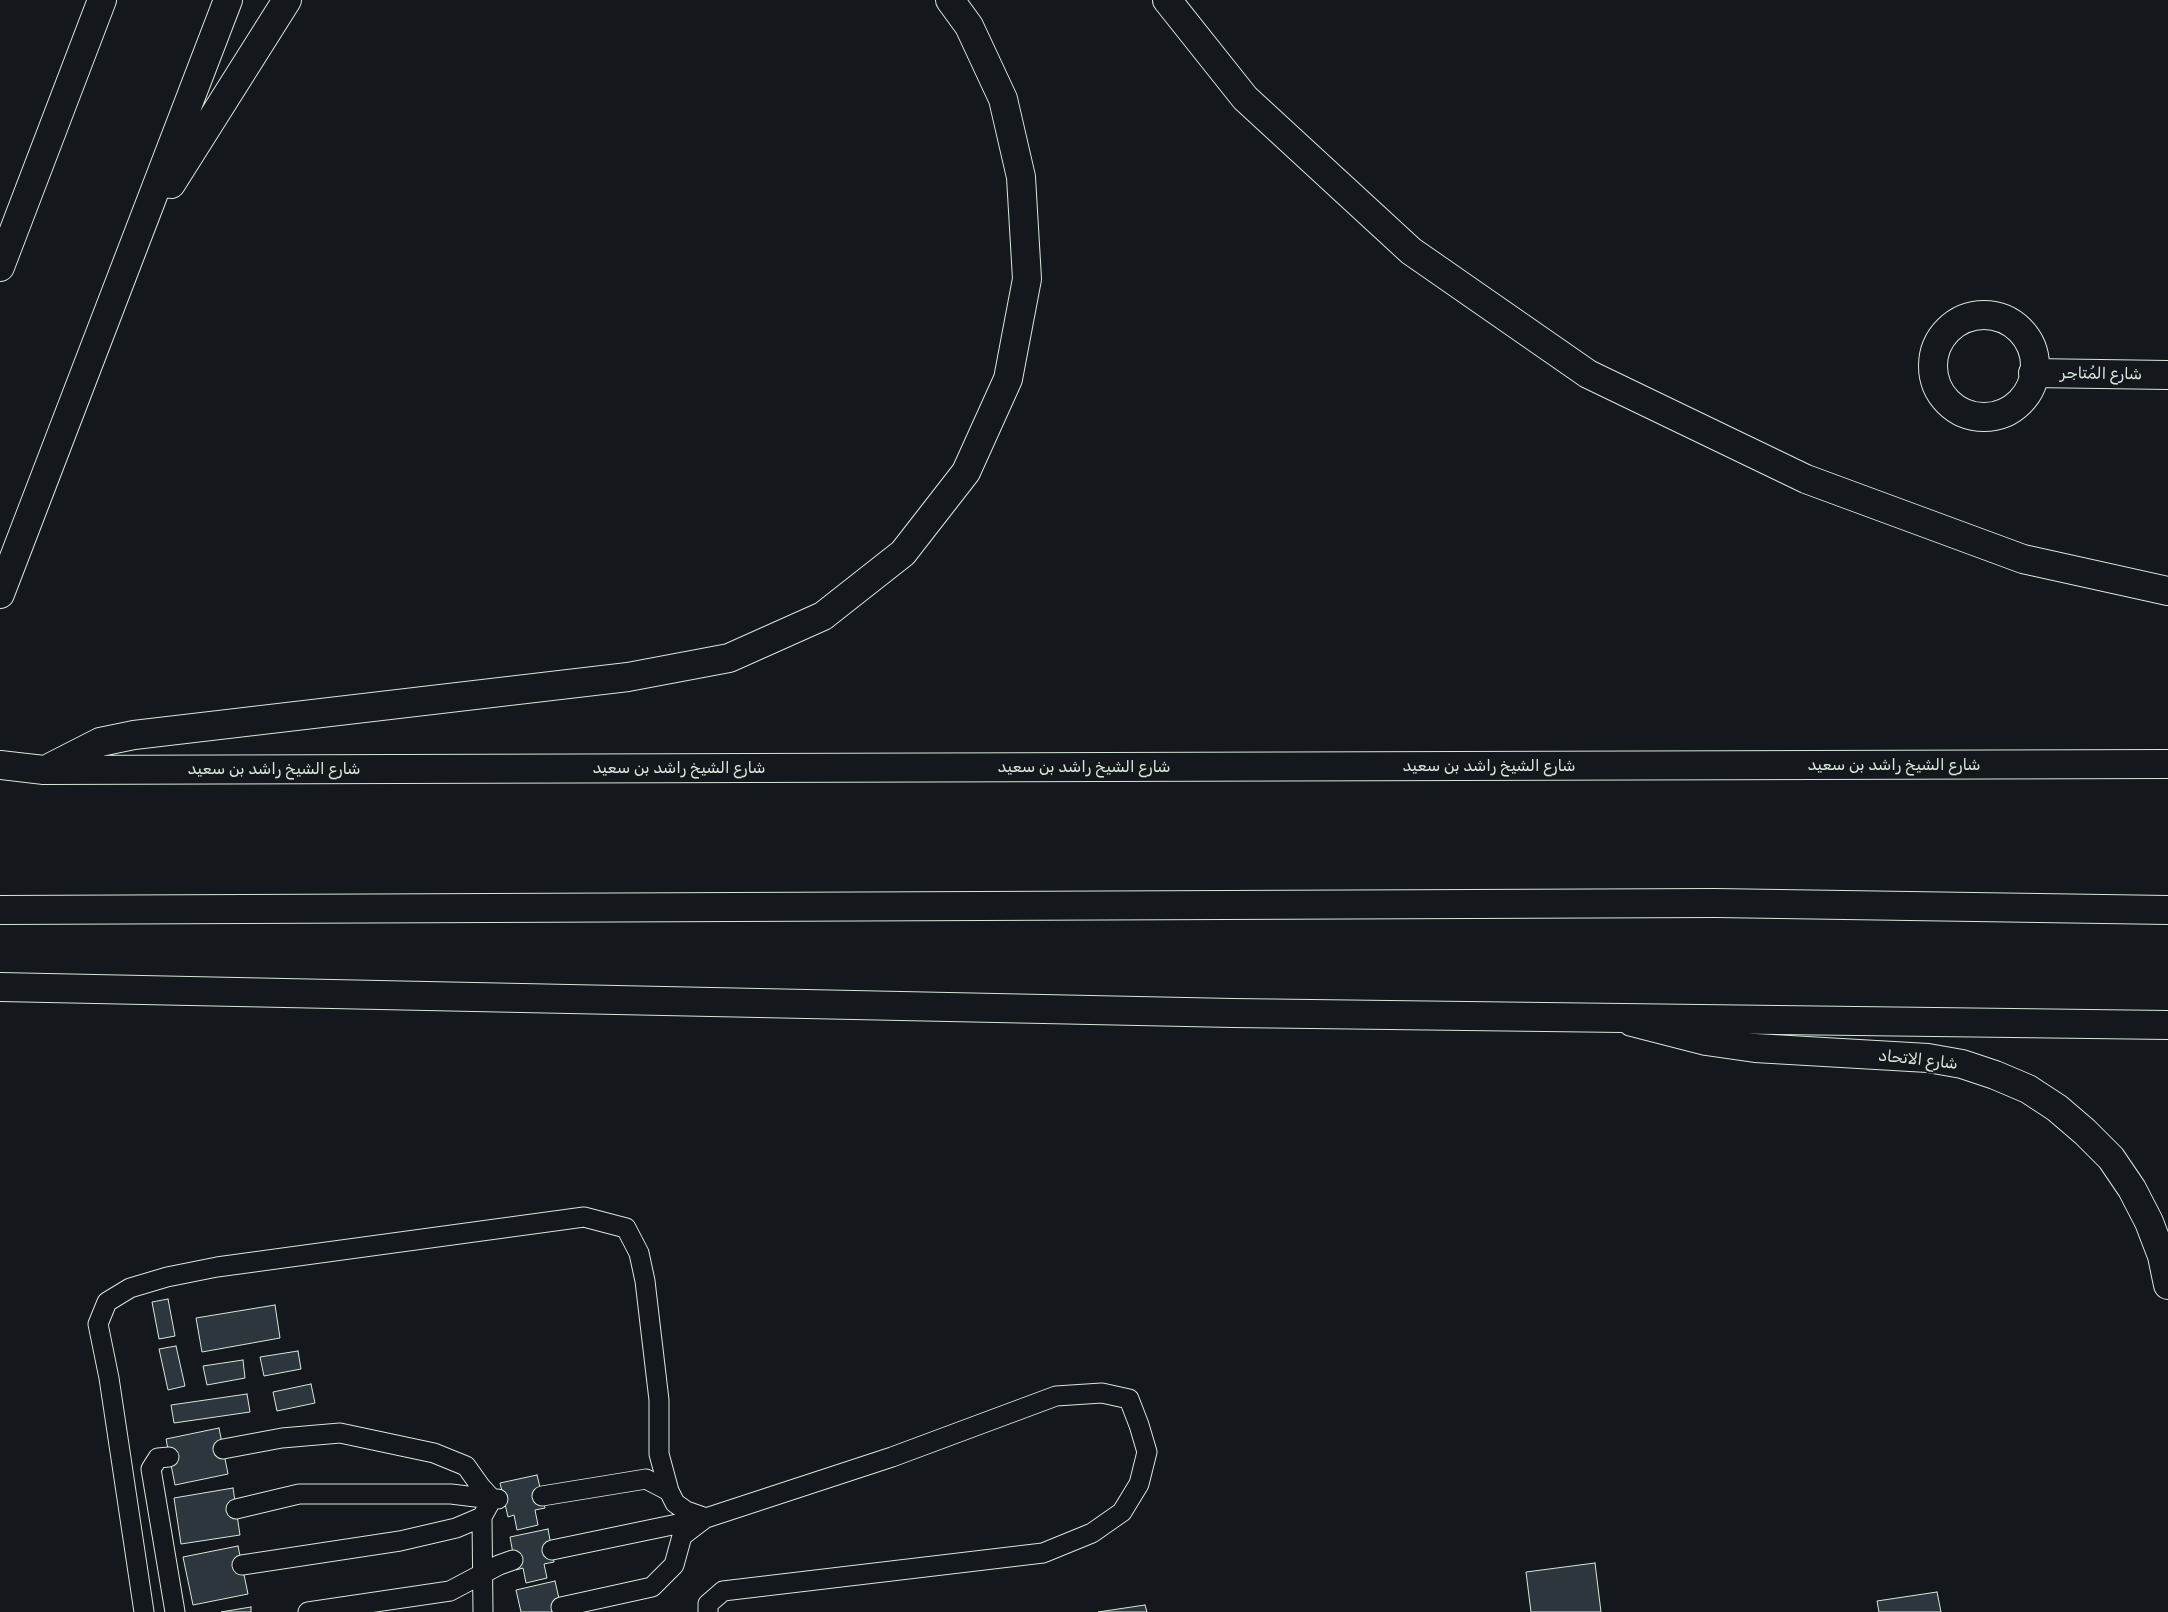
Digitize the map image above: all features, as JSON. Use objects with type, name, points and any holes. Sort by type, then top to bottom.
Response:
[{"type":"main road","points":[[0,267],[102,0]]},
{"type":"main road","points":[[0,594],[138,239],[228,0]]},
{"type":"main road","points":[[138,239],[253,51],[287,0]]},
{"type":"main road","points":[[44,770],[100,742],[134,735],[628,677],[729,658],[823,616],[903,553],[966,472],[1008,379],[1026,279],[1021,177],[1003,99],[969,26],[950,0]]},
{"type":"main road","points":[[1167,0],[1245,98],[1411,251],[1588,374],[1806,479],[2023,559],[2168,591]]},
{"type":"main road","name":"شارع المُتاجر","points":[[2033,373],[2168,375]]},
{"type":"main road","name":"شارع الشيخ راشد بن سعيد","points":[[0,765],[44,770],[2168,764]]},
{"type":"main road","points":[[0,910],[1715,903],[2168,910]]},
{"type":"main road","points":[[0,987],[1223,1012],[2168,1025]]},
{"type":"main road","name":"شارع الاتحاد","points":[[1619,1018],[1662,1031],[1706,1041],[1755,1048],[1928,1058],[1979,1069],[2028,1090],[2057,1108],[2086,1132],[2111,1158],[2132,1189],[2149,1222],[2162,1256],[2168,1285]]},
{"type":"lane","points":[[144,1612],[109,1378],[98,1324],[107,1302],[130,1288],[167,1277],[218,1267],[584,1216],[626,1228],[639,1252],[645,1281],[659,1400],[659,1454],[669,1491],[675,1503],[686,1511],[706,1518]]},
{"type":"lane","points":[[552,1550],[706,1518],[892,1457],[1056,1396],[1102,1393],[1129,1400],[1147,1452],[1139,1484],[1122,1512],[1092,1533],[1043,1553],[724,1591],[708,1604],[708,1612]]},
{"type":"lane","points":[[223,1449],[282,1438],[340,1433],[434,1452],[466,1466],[498,1499]]},
{"type":"lane","points":[[170,1457],[158,1458],[151,1469],[170,1524],[178,1575],[175,1612]]},
{"type":"lane","points":[[542,1496],[646,1479],[669,1491]]},
{"type":"lane","points":[[236,1509],[299,1494],[424,1493],[498,1499]]},
{"type":"lane","points":[[242,1565],[400,1541],[456,1528],[482,1517],[498,1499]]},
{"type":"lane","points":[[482,1517],[483,1612]]},
{"type":"lane","points":[[560,1607],[652,1587],[674,1565],[682,1536],[706,1518]]},
{"type":"lane","points":[[308,1612],[450,1590],[499,1564],[514,1560]]},
{"type":"building","points":[[168,1299],[175,1336],[159,1339],[152,1302]]},
{"type":"building","points":[[275,1305],[280,1338],[202,1352],[196,1318]]},
{"type":"building","points":[[176,1346],[185,1386],[168,1390],[159,1349]]},
{"type":"building","points":[[298,1351],[301,1369],[264,1376],[260,1357]]},
{"type":"building","points":[[243,1360],[245,1378],[207,1385],[203,1366]]},
{"type":"building","points":[[311,1384],[315,1403],[277,1411],[273,1392]]},
{"type":"building","points":[[247,1394],[250,1412],[174,1423],[171,1405]]},
{"type":"building","points":[[219,1428],[228,1474],[175,1485],[166,1439]]},
{"type":"building","points":[[537,1475],[545,1508],[535,1510],[538,1525],[517,1530],[514,1515],[508,1517],[500,1483]]},
{"type":"building","points":[[233,1488],[240,1535],[181,1544],[174,1498]]},
{"type":"building","points":[[548,1529],[554,1562],[544,1564],[547,1578],[526,1583],[523,1568],[516,1570],[510,1537]]},
{"type":"building","points":[[238,1546],[248,1594],[193,1605],[183,1557]]},
{"type":"building","points":[[1595,1563],[1601,1612],[1531,1612],[1526,1572]]},
{"type":"building","points":[[555,1581],[562,1612],[521,1612],[516,1590]]},
{"type":"building","points":[[1937,1592],[1941,1612],[1879,1612],[1877,1601]]},
{"type":"building","points":[[1145,1605],[1147,1612],[1098,1612]]},
{"type":"building","points":[[251,1607],[251,1612],[221,1612]]}]
